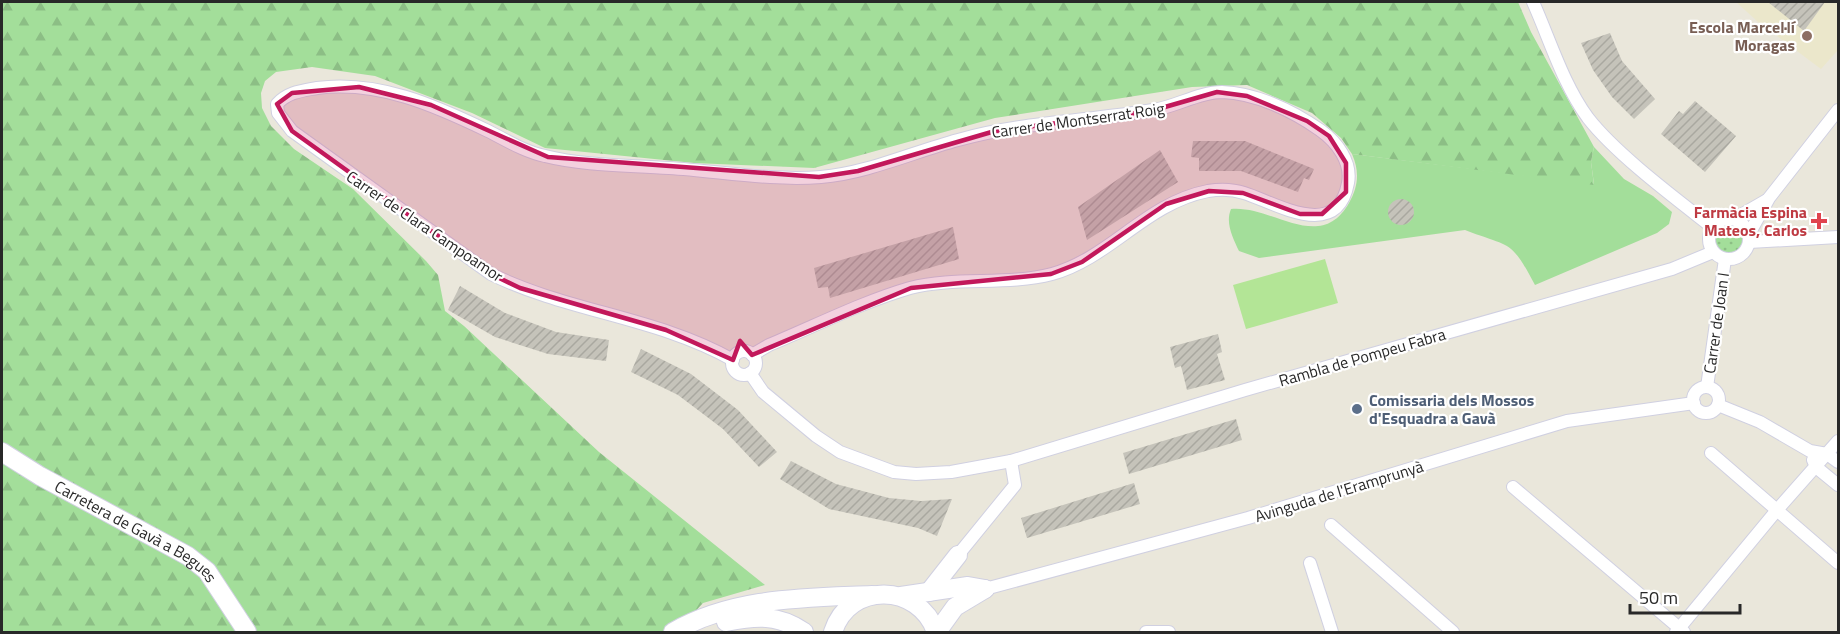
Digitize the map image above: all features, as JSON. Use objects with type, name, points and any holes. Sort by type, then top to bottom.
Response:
[{"type":"main road","name":"Carretera de Gavà a Begues","points":[[2,452],[40,476],[189,556],[207,571],[247,633]]},
{"type":"main road","name":"Carretera de Gavà a Begues","points":[[2,462],[190,567],[225,608],[238,633]]},
{"type":"main road","points":[[958,555],[958,572],[976,587]]},
{"type":"main road","points":[[929,592],[958,555]]},
{"type":"main road","points":[[673,633],[698,620],[747,604],[784,599],[901,596],[976,587]]},
{"type":"main road","points":[[901,596],[924,611],[937,633],[955,607],[976,587]]},
{"type":"main road","points":[[833,633],[840,617],[849,607],[872,595]]},
{"type":"main road","points":[[697,633],[722,623],[763,616],[787,622],[804,633]]},
{"type":"street","points":[[1533,2],[1563,70],[1587,116],[1607,139],[1712,227]]},
{"type":"street","name":"Carrer de Montserrat Roig","points":[[277,104],[292,93],[324,87],[359,87],[395,94],[431,105],[548,157],[611,165],[819,177],[858,171],[963,138],[994,131],[1163,109],[1217,92],[1247,96],[1307,121],[1329,136],[1346,163],[1349,177],[1346,192],[1333,208],[1322,214],[1300,214],[1227,189],[1209,191],[1166,204],[1082,262],[1051,274],[911,288],[768,345],[752,355]]},
{"type":"street","name":"Carrer de Clara Campoamor","points":[[277,104],[278,113],[292,132],[491,274],[520,288],[666,330],[708,346],[733,360]]},
{"type":"street","points":[[1749,238],[1742,223],[1734,219],[1725,219],[1712,227],[1708,242],[1713,252],[1725,259],[1736,258],[1743,254],[1769,198],[1839,110]]},
{"type":"street","points":[[1734,219],[1769,198]]},
{"type":"street","points":[[1749,238],[1839,237]]},
{"type":"street","name":"Rambla de Pompeu Fabra","points":[[1011,461],[1245,390],[1672,269],[1713,252]]},
{"type":"street","name":"Carrer de Joan I","points":[[1707,387],[1725,259]]},
{"type":"street","points":[[742,352],[752,355],[756,364],[750,373],[744,375],[737,373],[733,367],[733,360],[742,352]]},
{"type":"street","points":[[750,373],[763,392],[816,436],[840,452],[878,467],[894,472],[927,474],[1011,461],[1016,485],[958,555]]},
{"type":"street","points":[[1707,387],[1716,393],[1718,405],[1713,411],[1704,413],[1697,409],[1694,403],[1697,391],[1707,387]]},
{"type":"street","name":"Avinguda de l'Eramprunyà","points":[[976,587],[1257,515],[1568,421],[1694,403]]},
{"type":"street","points":[[1718,405],[1760,422],[1810,450],[1827,454],[1839,462]]},
{"type":"street","points":[[1514,487],[1680,631],[1777,510],[1839,441]]},
{"type":"street","points":[[1810,450],[1816,467],[1839,484]]},
{"type":"street","points":[[1712,453],[1839,563]]},
{"type":"street","points":[[1331,525],[1453,633]]},
{"type":"street","points":[[1310,563],[1332,633]]},
{"type":"street","points":[[1146,633],[1169,633]]},
{"type":"highlighted area","points":[[359,87],[431,105],[548,157],[819,177],[858,171],[995,131],[1151,111],[1217,92],[1247,96],[1307,121],[1329,136],[1346,163],[1346,192],[1322,214],[1300,214],[1243,193],[1209,191],[1166,204],[1082,262],[1051,274],[911,288],[752,355],[740,341],[733,360],[666,330],[520,288],[491,274],[292,131],[277,104],[292,93]]},
{"type":"shaded area","name":"Escola Marcel·lí Moragas","points":[[1736,2],[1838,2],[1838,50],[1821,69],[1757,21]]},
{"type":"green space","points":[[2,2],[1518,2],[1531,32],[1594,147],[1591,162],[1594,185],[1352,154],[1341,138],[1312,113],[1247,85],[1192,87],[995,118],[814,168],[694,163],[545,148],[472,113],[375,76],[312,67],[276,72],[265,81],[261,93],[262,108],[271,126],[294,149],[353,189],[426,261],[438,275],[445,311],[599,452],[765,585],[703,603],[676,632],[2,632]]},
{"type":"green space","points":[[1594,147],[1624,179],[1653,196],[1672,212],[1669,224],[1657,233],[1535,285],[1520,259],[1508,247],[1465,230],[1259,258],[1239,251],[1230,230],[1231,209],[1247,210],[1310,226],[1324,225],[1337,218],[1349,203],[1356,185],[1357,173],[1352,154],[1594,184],[1591,162]]},
{"type":"green space","points":[[1729,223],[1740,227],[1744,238],[1740,249],[1729,253],[1718,249],[1714,238],[1718,227]]},
{"type":"green space","points":[[1325,259],[1338,303],[1246,329],[1233,285]]},
{"type":"building","points":[[1768,2],[1825,2],[1804,31]]},
{"type":"building","points":[[1610,33],[1622,61],[1655,99],[1634,119],[1612,97],[1593,70],[1581,43]]},
{"type":"building","points":[[1695,101],[1736,136],[1705,172],[1661,134],[1679,111],[1683,114]]},
{"type":"building","points":[[1193,141],[1245,141],[1314,169],[1309,180],[1304,178],[1298,192],[1241,171],[1199,171],[1199,158],[1191,157]]},
{"type":"building","points":[[1160,150],[1178,182],[1087,240],[1078,207]]},
{"type":"building","points":[[1401,199],[1411,202],[1414,212],[1411,222],[1401,225],[1391,222],[1388,212],[1391,202]]},
{"type":"building","points":[[953,227],[959,259],[830,298],[828,287],[818,288],[814,268]]},
{"type":"building","points":[[460,286],[505,313],[556,332],[609,340],[606,361],[548,354],[495,337],[448,310]]},
{"type":"building","points":[[1218,334],[1222,352],[1217,354],[1225,380],[1187,390],[1181,366],[1175,368],[1170,347]]},
{"type":"building","points":[[641,349],[691,374],[738,410],[777,452],[759,467],[723,429],[678,395],[631,372]]},
{"type":"building","points":[[1236,419],[1242,440],[1129,474],[1123,453]]},
{"type":"building","points":[[791,461],[836,484],[889,498],[921,501],[952,499],[937,536],[918,528],[829,509],[780,479]]},
{"type":"building","points":[[1134,483],[1140,504],[1027,538],[1021,518]]},
{"type":"place","name":"Escola Marcel·lí Moragas","points":[[1807,36]]},
{"type":"place","name":"Farmàcia Espina Mateos, Carlos","points":[[1819,221]]},
{"type":"place","name":"Comissaria dels Mossos d'Esquadra a Gavà","points":[[1357,409]]}]
